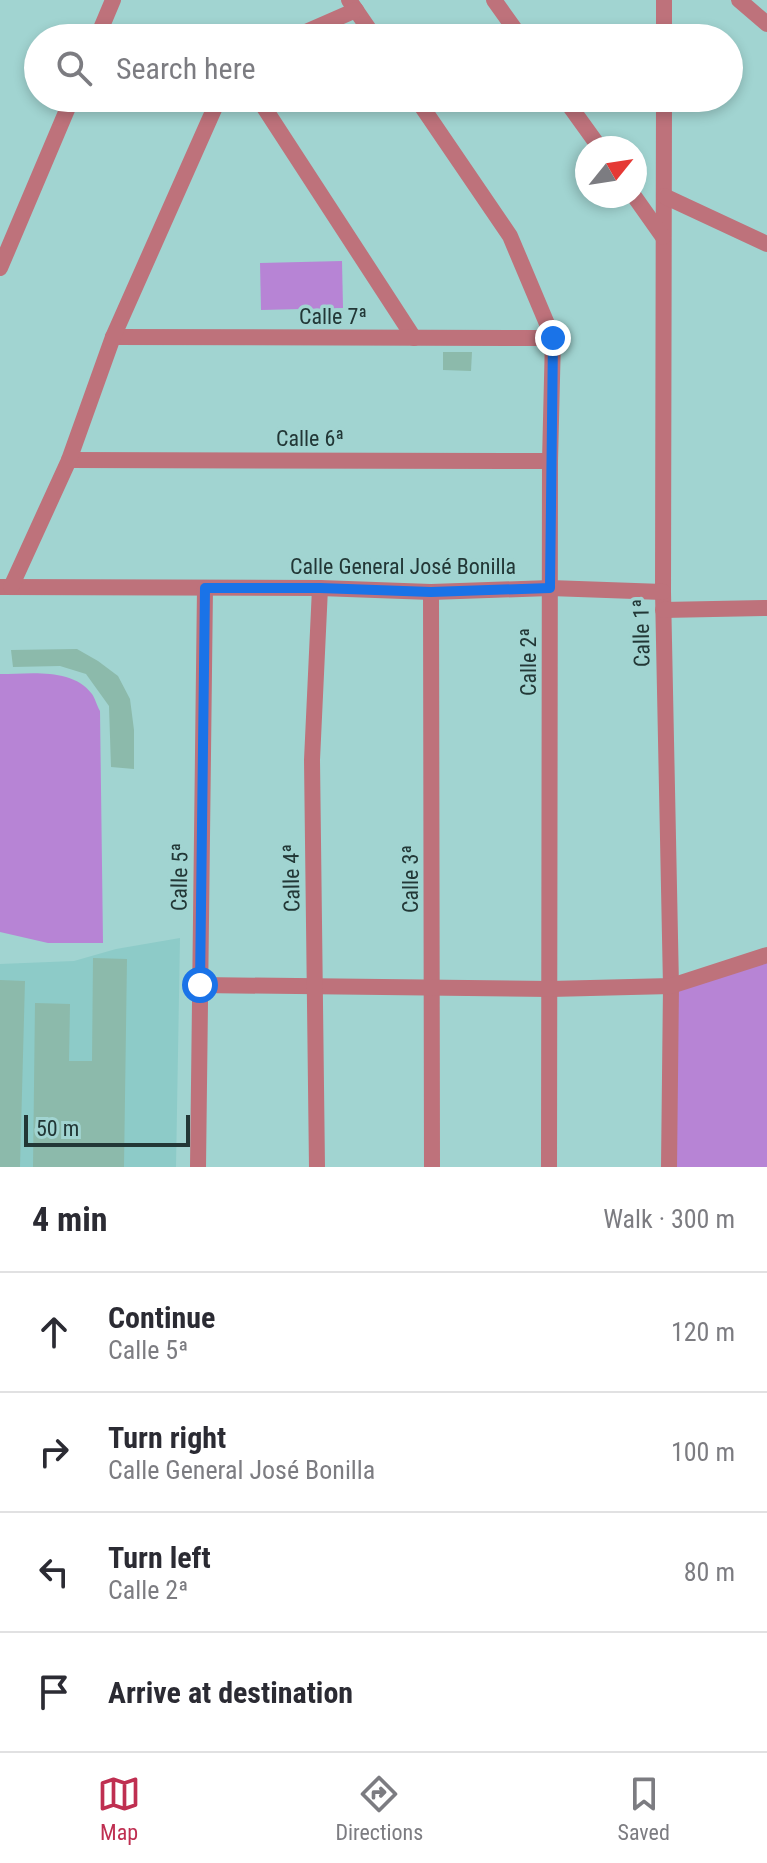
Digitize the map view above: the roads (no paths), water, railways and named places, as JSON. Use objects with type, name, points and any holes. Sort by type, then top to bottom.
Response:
[{"type":"street","points":[[103,24],[113,0]]},
{"type":"street","points":[[494,0],[511,24]]},
{"type":"street","points":[[664,0],[664,24]]},
{"type":"street","points":[[739,0],[767,24]]},
{"type":"street","points":[[317,24],[352,5],[365,24]]},
{"type":"street","points":[[0,268],[66,112]]},
{"type":"street","points":[[6,587],[69,460],[113,337],[213,112]]},
{"type":"street","points":[[267,112],[414,338]]},
{"type":"street","name":"Calle 2ª","points":[[426,112],[510,236],[553,338],[550,461],[549,1167]]},
{"type":"street","points":[[574,112],[591,136]]},
{"type":"street","name":"Calle 1ª","points":[[664,112],[663,610],[671,986],[669,1167]]},
{"type":"street","points":[[664,196],[767,244]]},
{"type":"street","points":[[642,208],[663,237]]},
{"type":"street","name":"Calle 7ª","points":[[113,337],[553,338]]},
{"type":"street","name":"Calle 6ª","points":[[69,460],[550,461]]},
{"type":"street","name":"Calle General José Bonilla","points":[[6,587],[320,588],[431,592],[550,588],[663,592]]},
{"type":"street","name":"Calle 5ª","points":[[198,1167],[205,588]]},
{"type":"street","name":"Calle 4ª","points":[[317,1167],[312,760],[320,588]]},
{"type":"street","name":"Calle 3ª","points":[[431,592],[432,1167]]},
{"type":"street","points":[[663,610],[767,608]]},
{"type":"street","points":[[200,985],[550,989],[671,986],[767,955]]}]
